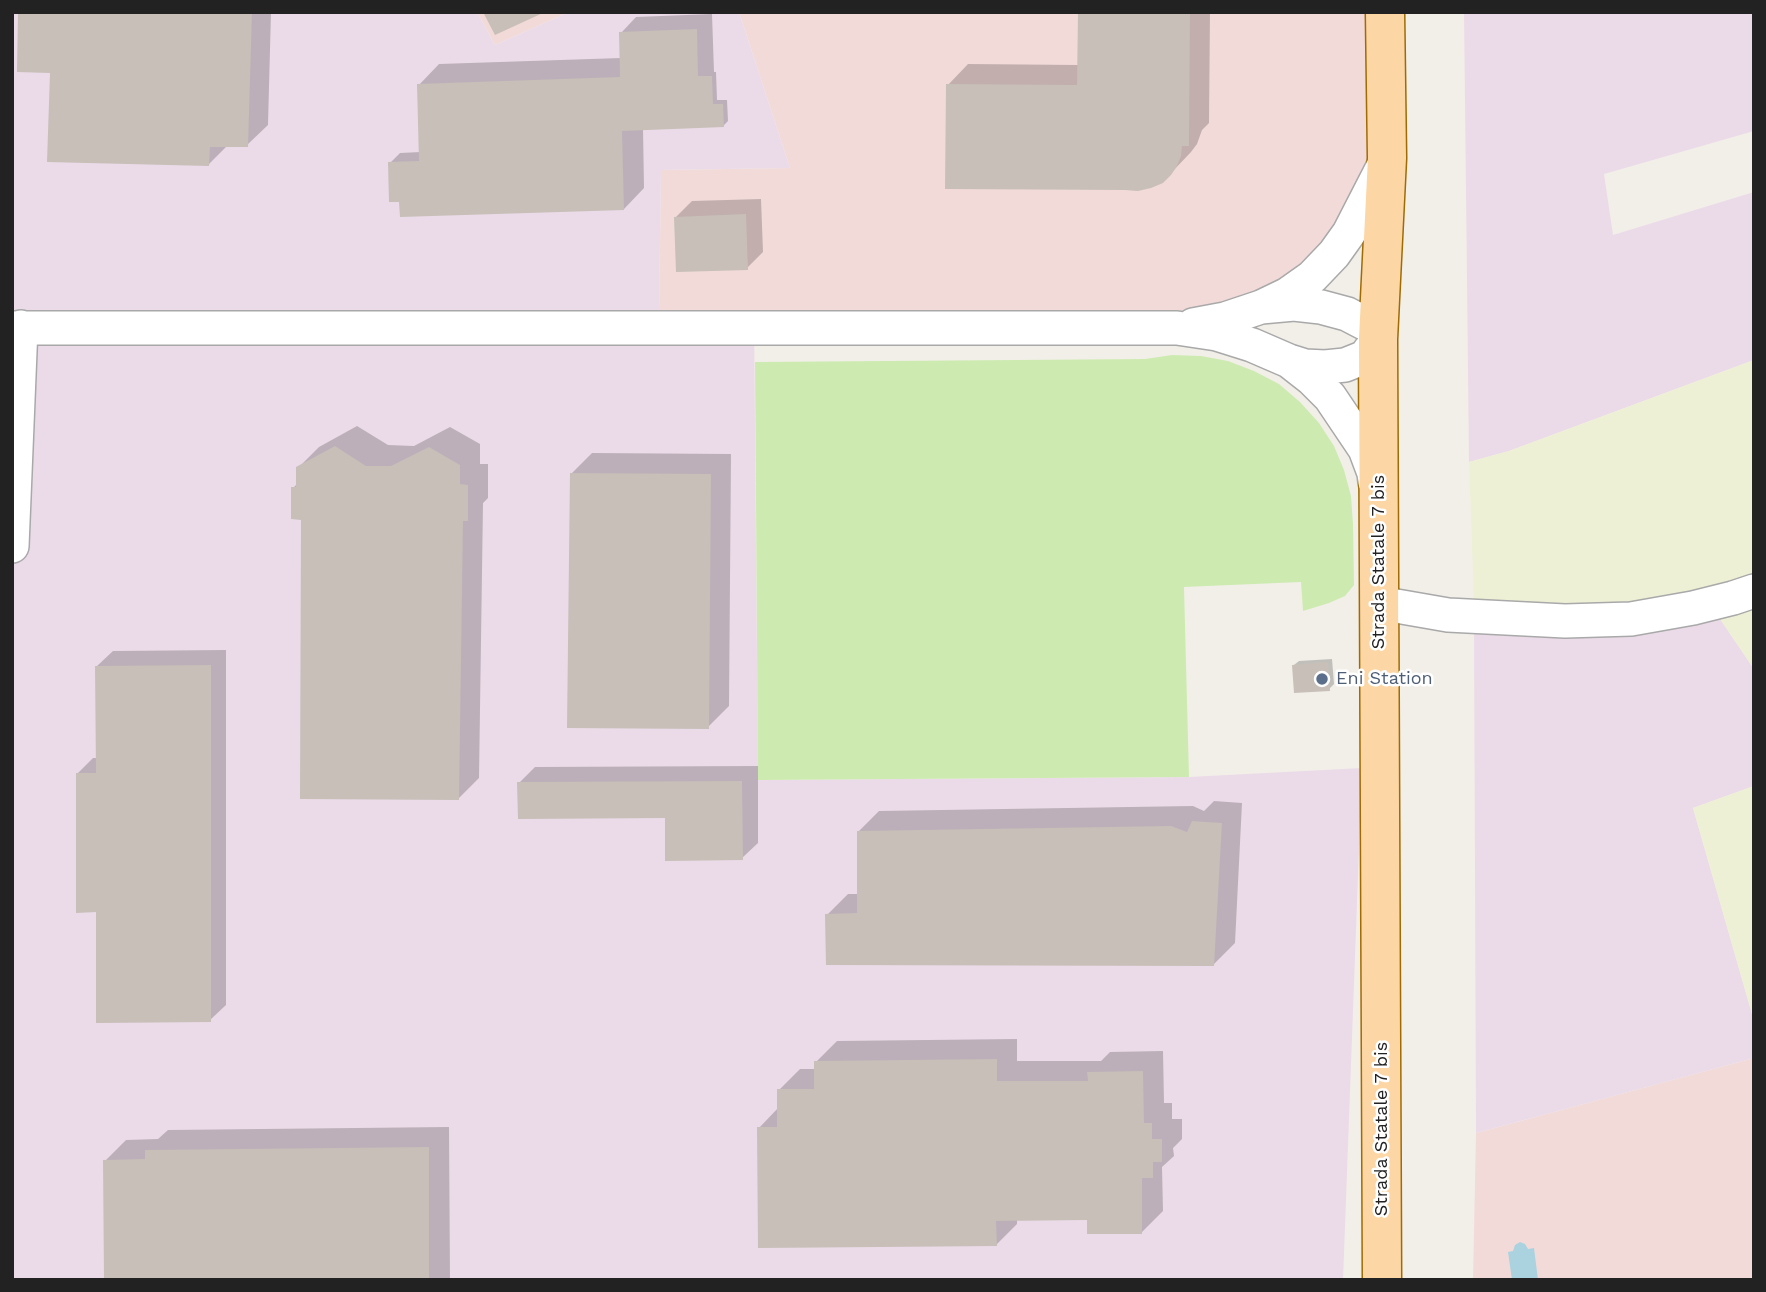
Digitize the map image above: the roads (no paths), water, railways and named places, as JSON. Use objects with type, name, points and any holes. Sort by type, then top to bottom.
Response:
[{"type":"main road","name":"Strada Statale 7 bis","points":[[1382,1280],[1378,339],[1387,158],[1385,12]]},
{"type":"street","points":[[1177,328],[1261,307],[1289,294],[1312,277],[1335,254],[1349,233],[1387,158]]},
{"type":"street","points":[[12,546],[17,328],[1177,328],[1217,334],[1305,366],[1325,367],[1345,365],[1365,357],[1378,339],[1370,326],[1348,314],[1294,304],[1261,307]]},
{"type":"street","points":[[1289,361],[1330,397],[1353,430],[1374,474],[1378,503]]},
{"type":"street","points":[[1379,603],[1448,615],[1565,621],[1631,619],[1693,608],[1754,591]]},
{"type":"water","points":[[1520,1242],[1528,1249],[1534,1248],[1538,1280],[1512,1280],[1508,1252],[1513,1251],[1515,1245]]},
{"type":"place","name":"Eni Station","points":[[1322,679]]}]
